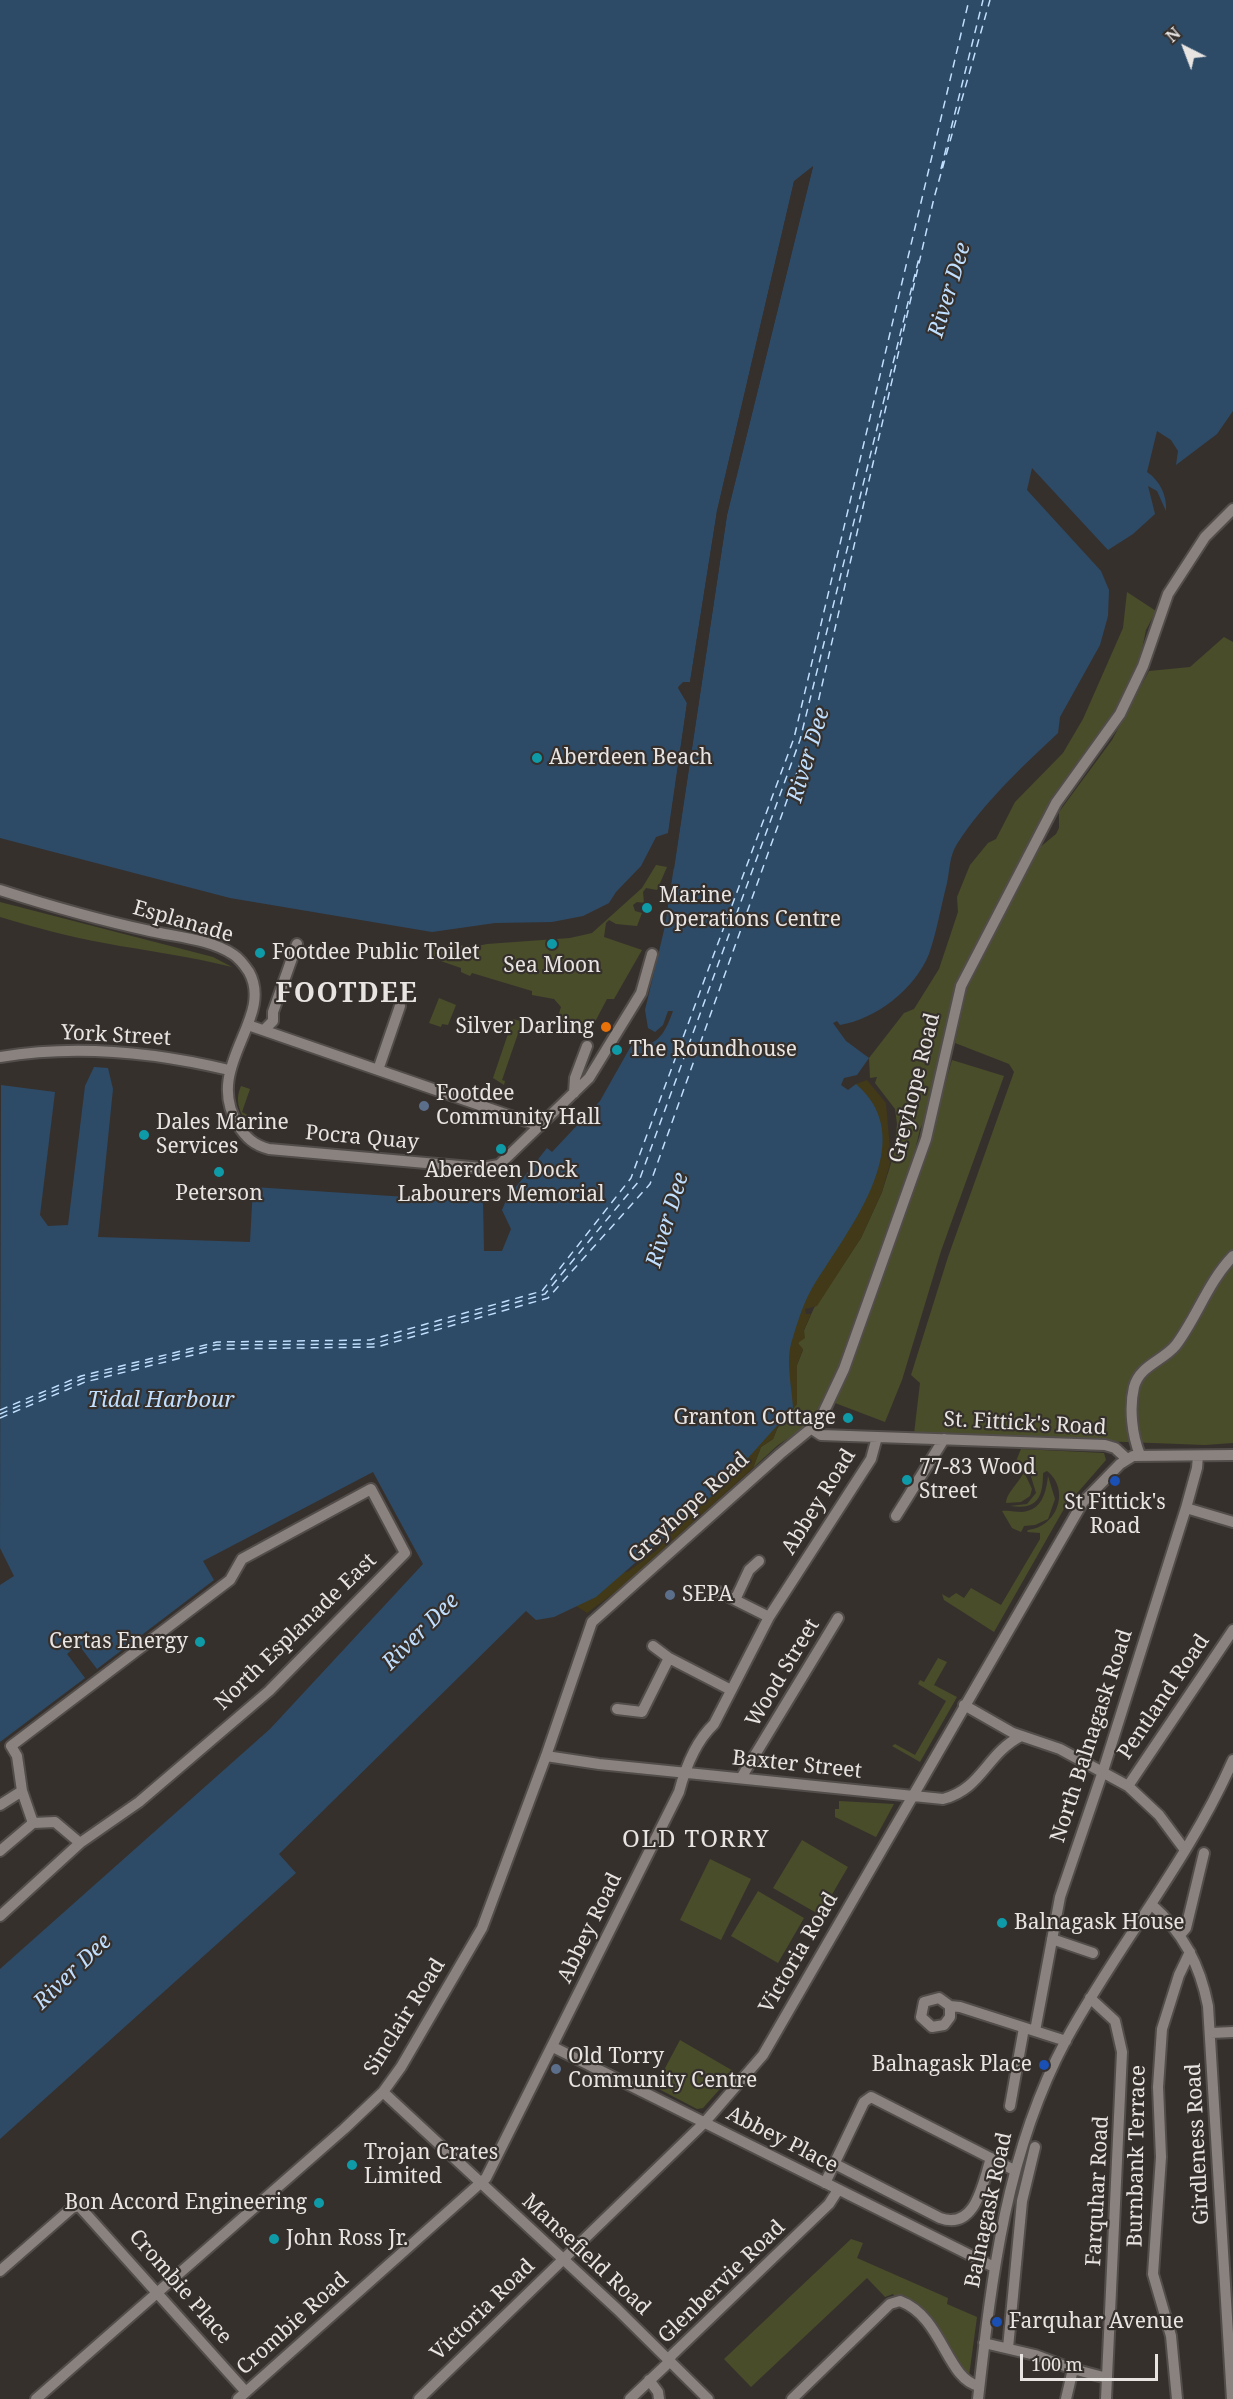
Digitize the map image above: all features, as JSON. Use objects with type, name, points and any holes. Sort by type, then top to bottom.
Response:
[{"type":"street","name":"Greyhope Road","points":[[587,1632],[599,1614],[819,1422],[844,1369],[914,1175],[932,1118],[961,986],[1056,803],[1120,714],[1143,666],[1168,594],[1218,521],[1233,509]]},
{"type":"street","name":"Esplanade","points":[[0,890],[72,913],[179,936],[234,955],[248,970],[254,988],[248,1025],[229,1070]]},
{"type":"street","points":[[264,1030],[273,1021],[273,1012],[297,944]]},
{"type":"street","name":"Pocra Quay","points":[[229,1070],[227,1090],[235,1119],[252,1142],[269,1149],[490,1168],[502,1163],[583,1084],[641,993],[652,954]]},
{"type":"street","points":[[378,1070],[400,1006]]},
{"type":"street","points":[[248,1025],[540,1126]]},
{"type":"street","points":[[574,1093],[575,1078],[587,1046]]},
{"type":"street","name":"York Street","points":[[0,1057],[92,1050],[171,1056],[229,1070]]},
{"type":"street","points":[[1140,1455],[1134,1441],[1132,1406],[1139,1376],[1176,1345],[1222,1268],[1233,1256]]},
{"type":"street","name":"St. Fittick's Road","points":[[812,1429],[820,1435],[1105,1445],[1115,1448],[1127,1459],[1140,1455],[1233,1455]]},
{"type":"street","name":"Abbey Road","points":[[481,2183],[553,2047],[679,1792],[684,1773],[706,1732],[714,1724],[769,1617],[871,1459],[877,1437]]},
{"type":"street","points":[[896,1516],[944,1439]]},
{"type":"street","name":"North Balnagask Road","points":[[1035,2031],[1060,1897],[1103,1771],[1186,1508],[1198,1456]]},
{"type":"street","name":"Victoria Road","points":[[419,2399],[704,2123],[763,2055],[1073,1517],[1091,1492],[1127,1459]]},
{"type":"street","name":"North Esplanade East","points":[[0,1916],[80,1843],[138,1802],[269,1691],[405,1553],[371,1489],[242,1559],[230,1580],[11,1746],[17,1756],[22,1791]]},
{"type":"street","points":[[1186,1508],[1233,1522]]},
{"type":"street","name":"Abbey Road","points":[[735,1600],[748,1570],[759,1561]]},
{"type":"street","points":[[719,1592],[769,1617]]},
{"type":"street","name":"Wood Street","points":[[741,1778],[838,1618]]},
{"type":"street","name":"Pentland Road","points":[[1128,1785],[1233,1630]]},
{"type":"street","name":"Sinclair Road","points":[[36,2399],[344,2129],[383,2092],[427,2024],[482,1928],[546,1756],[587,1632]]},
{"type":"street","points":[[653,1646],[669,1658],[731,1690]]},
{"type":"street","points":[[617,1709],[642,1712],[669,1658]]},
{"type":"street","points":[[964,1705],[1021,1736],[1060,1749],[1128,1785],[1159,1815],[1185,1850]]},
{"type":"street","name":"Baxter Street","points":[[546,1756],[600,1764],[943,1799],[962,1792],[976,1782],[1002,1749],[1021,1736]]},
{"type":"street","name":"Balnagask Road","points":[[978,2399],[994,2267],[1014,2170],[1032,2115],[1066,2041],[1090,1998],[1204,1819],[1233,1760]]},
{"type":"street","points":[[0,1805],[22,1791],[33,1823]]},
{"type":"street","points":[[0,1851],[33,1823],[55,1822],[80,1843]]},
{"type":"street","points":[[1180,1935],[1186,1928],[1204,1853]]},
{"type":"street","name":"Girdleness Road","points":[[1151,1904],[1180,1935],[1190,1952],[1200,1975],[1211,2033],[1232,2399]]},
{"type":"street","points":[[1052,1939],[1094,1953]]},
{"type":"street","name":"Burnbank Terrace","points":[[1177,2399],[1171,2336],[1154,2274],[1161,2171],[1158,2087],[1162,2029],[1179,1975],[1190,1952]]},
{"type":"street","name":"Farquhar Road","points":[[1090,1998],[1115,2021],[1122,2052],[1106,2399]]},
{"type":"street","points":[[950,2006],[960,2007],[1066,2041]]},
{"type":"street","points":[[1015,2100],[1024,2028]]},
{"type":"street","points":[[1211,2033],[1233,2032]]},
{"type":"street","name":"Abbey Place","points":[[553,2047],[994,2267]]},
{"type":"street","name":"Mansefield Road","points":[[383,2092],[563,2259],[708,2399]]},
{"type":"street","points":[[825,2183],[864,2102],[871,2097],[1014,2170]]},
{"type":"street","points":[[1008,2348],[1022,2201],[1035,2147]]},
{"type":"street","points":[[835,2164],[940,2218],[953,2221],[963,2217],[974,2208],[991,2158]]},
{"type":"street","name":"Crombie Road","points":[[242,2396],[481,2183]]},
{"type":"street","name":"Glenbervie Road","points":[[630,2399],[830,2204],[838,2190]]},
{"type":"street","name":"Crombie Place","points":[[0,2271],[72,2208],[79,2206],[158,2292],[242,2396]]},
{"type":"street","points":[[792,2399],[890,2304],[900,2301],[921,2313],[932,2326],[962,2377],[970,2384],[979,2386]]},
{"type":"street","points":[[984,2343],[1107,2378]]},
{"type":"street","points":[[1066,2399],[1073,2369]]},
{"type":"street","points":[[650,2380],[658,2392],[659,2399]]},
{"type":"green space","points":[[1127,592],[1156,611],[1146,630],[1139,663],[1111,718],[1056,793],[963,969],[950,1006],[928,1114],[920,1129],[910,1172],[840,1369],[821,1408],[801,1430],[778,1445],[753,1468],[761,1447],[773,1439],[777,1429],[797,1404],[797,1365],[803,1350],[798,1344],[814,1308],[861,1238],[882,1192],[894,1154],[897,1124],[895,1109],[875,1083],[877,1077],[870,1078],[869,1058],[904,1013],[914,1009],[939,969],[958,912],[957,897],[970,865],[988,843],[996,839],[1015,802],[1063,753],[1083,719],[1123,628]]},
{"type":"green space","points":[[1224,637],[1233,642],[1233,1443],[1205,1445],[914,1434],[920,1383],[911,1375],[948,1257],[1014,1072],[1009,1064],[955,1043],[967,989],[1039,848],[1056,834],[1059,828],[1059,812],[1112,740],[1149,671],[1190,667]]},
{"type":"green space","points":[[656,865],[667,867],[657,890],[646,888],[643,892],[644,903],[637,902],[633,905],[635,911],[642,913],[637,926],[616,924],[609,920],[606,923],[604,937],[642,950],[614,999],[607,999],[588,1035],[557,1020],[561,1007],[554,999],[532,995],[532,991],[472,973],[470,976],[461,972],[461,968],[432,958],[427,953],[453,945],[468,948],[487,944],[570,938],[592,933],[642,888]]},
{"type":"green space","points":[[0,902],[213,957],[232,967],[91,941],[0,917]]},
{"type":"green space","points":[[439,998],[456,1005],[448,1025],[442,1024],[441,1027],[429,1023]]},
{"type":"green space","points":[[513,1019],[520,1021],[521,1025],[502,1080],[505,1081],[504,1085],[493,1078]]},
{"type":"green space","points":[[952,1060],[1004,1076],[941,1251],[902,1380],[885,1422],[835,1403],[928,1147]]},
{"type":"green space","points":[[241,1086],[250,1089],[242,1112],[257,1120],[249,1127],[239,1107],[238,1097]]},
{"type":"green space","points":[[1021,1449],[1104,1453],[1106,1460],[1065,1507],[994,1632],[944,1600],[942,1594],[949,1598],[956,1593],[964,1598],[971,1588],[1001,1605],[1040,1539],[1040,1533],[1027,1532],[1047,1522],[1053,1515],[1059,1497],[1058,1488],[1047,1471],[1043,1473],[1042,1489],[1037,1500],[1027,1506],[1010,1506],[1027,1504],[1036,1493],[1029,1470],[1016,1461]]},
{"type":"green space","points":[[1024,1472],[1032,1489],[1030,1496],[1021,1502],[1006,1503],[1008,1495]]},
{"type":"green space","points":[[1048,1476],[1055,1499],[1048,1519],[1035,1525],[1024,1526],[1021,1532],[1012,1528],[1002,1511],[1022,1512],[1034,1508],[1042,1500]]},
{"type":"green space","points":[[938,1658],[947,1662],[934,1685],[957,1697],[920,1762],[892,1746],[895,1744],[915,1755],[946,1701],[918,1684],[920,1680],[924,1682]]},
{"type":"green space","points":[[839,1801],[894,1804],[876,1837],[835,1817],[835,1809],[839,1809]]},
{"type":"green space","points":[[802,1840],[848,1867],[820,1915],[773,1888]]},
{"type":"green space","points":[[710,1859],[751,1879],[721,1940],[680,1920]]},
{"type":"green space","points":[[758,1891],[804,1918],[778,1963],[731,1936]]},
{"type":"green space","points":[[680,2040],[735,2072],[703,2108],[697,2109],[655,2087]]},
{"type":"green space","points":[[851,2239],[863,2243],[857,2258],[948,2298],[947,2304],[977,2317],[969,2376],[965,2375],[940,2329],[923,2310],[902,2295],[895,2297],[893,2294],[885,2297],[867,2278],[751,2387],[724,2359]]},
{"type":"sand","points":[[867,1080],[886,1103],[891,1160],[882,1192],[861,1238],[817,1306],[805,1309],[806,1314],[811,1314],[804,1330],[805,1338],[798,1343],[803,1349],[797,1365],[797,1404],[777,1429],[773,1439],[761,1447],[753,1468],[621,1588],[587,1613],[576,1606],[554,1617],[554,1609],[618,1574],[629,1571],[657,1550],[689,1513],[789,1327],[877,1173],[878,1151],[856,1084]]},
{"type":"water","points":[[0,0],[1233,0],[1233,411],[1217,434],[1176,465],[1178,451],[1171,440],[1157,431],[1147,472],[1162,489],[1166,511],[1157,491],[1148,486],[1155,514],[1133,534],[1108,550],[1032,468],[1027,490],[1101,571],[1109,590],[1108,616],[1100,645],[1060,717],[1058,733],[991,799],[954,849],[934,936],[923,967],[904,990],[880,1009],[854,1022],[840,1025],[837,1021],[833,1023],[846,1041],[869,1058],[857,1075],[844,1078],[841,1085],[848,1090],[856,1084],[875,1108],[882,1134],[880,1161],[871,1189],[857,1217],[810,1292],[799,1317],[789,1359],[793,1408],[721,1488],[596,1597],[554,1617],[536,1620],[526,1611],[279,1854],[296,1873],[0,2139],[0,1969],[270,1729],[423,1564],[373,1472],[203,1561],[214,1580],[97,1669],[78,1644],[67,1654],[85,1678],[0,1742],[0,1585],[14,1576],[0,1548],[1,1085],[55,1092],[40,1215],[48,1226],[68,1225],[85,1086],[94,1067],[108,1068],[113,1089],[98,1237],[250,1242],[253,1187],[483,1202],[484,1251],[502,1251],[511,1229],[502,1210],[507,1198],[547,1148],[552,1152],[600,1101],[631,1046],[648,1044],[659,1038],[673,1011],[668,1011],[663,1025],[655,1032],[648,1028],[645,1010],[665,926],[727,515],[813,167],[794,182],[717,511],[690,682],[678,688],[687,703],[668,833],[656,837],[641,866],[616,892],[609,903],[583,916],[552,922],[495,923],[432,932],[230,898],[0,838]]},
{"type":"pier","points":[[813,166],[727,515],[674,869],[671,868],[724,515],[808,174],[797,183],[720,512],[693,683],[681,688],[690,703],[671,833],[668,836],[687,703],[678,687],[683,682],[690,682],[717,511],[794,181]]},
{"type":"ferry route","points":[[0,1410],[81,1376],[217,1342],[370,1340],[542,1291],[631,1178],[794,738],[969,0]]},
{"type":"ferry route","points":[[941,169],[983,0]]},
{"type":"ferry route","points":[[0,1418],[85,1382],[217,1349],[377,1347],[548,1298],[650,1184],[811,733],[934,198],[990,0]]},
{"type":"ferry route","points":[[0,1414],[82,1379],[216,1345],[373,1344],[545,1294],[639,1181],[800,740],[919,258]]},
{"type":"place","name":"Aberdeen Beach","points":[[537,758]]},
{"type":"place","name":"Marine Operations Centre","points":[[647,908]]},
{"type":"place","name":"Sea Moon","points":[[552,944]]},
{"type":"place","name":"Footdee Public Toilet","points":[[260,953]]},
{"type":"place","name":"Silver Darling","points":[[606,1027]]},
{"type":"place","name":"The Roundhouse","points":[[617,1050]]},
{"type":"place","name":"Footdee Community Hall","points":[[424,1106]]},
{"type":"place","name":"Dales Marine Services","points":[[144,1135]]},
{"type":"place","name":"Aberdeen Dock Labourers Memorial","points":[[501,1149]]},
{"type":"place","name":"Peterson","points":[[219,1172]]},
{"type":"place","name":"Granton Cottage","points":[[848,1418]]},
{"type":"place","name":"77-83 Wood Street","points":[[907,1480]]},
{"type":"place","name":"St Fittick's Road","points":[[1115,1481]]},
{"type":"place","name":"SEPA","points":[[670,1595]]},
{"type":"place","name":"Certas Energy","points":[[200,1642]]},
{"type":"place","name":"Balnagask House","points":[[1002,1923]]},
{"type":"place","name":"Balnagask Place","points":[[1044,2065]]},
{"type":"place","name":"Old Torry Community Centre","points":[[556,2069]]},
{"type":"place","name":"Trojan Crates Limited","points":[[352,2165]]},
{"type":"place","name":"Bon Accord Engineering","points":[[319,2203]]},
{"type":"place","name":"John Ross Jr.","points":[[274,2239]]},
{"type":"place","name":"Farquhar Avenue","points":[[997,2322]]},
{"type":"district","name":"FOOTDEE","points":[[347,994]]},
{"type":"district","name":"OLD TORRY","points":[[696,1840]]},
{"type":"water label","name":"River Dee","points":[[950,290]]},
{"type":"water label","name":"River Dee","points":[[809,755]]},
{"type":"water label","name":"River Dee","points":[[668,1220]]},
{"type":"water label","name":"Tidal Harbour","points":[[161,1401]]},
{"type":"water label","name":"River Dee","points":[[421,1632]]},
{"type":"water label","name":"River Dee","points":[[73,1972]]}]
